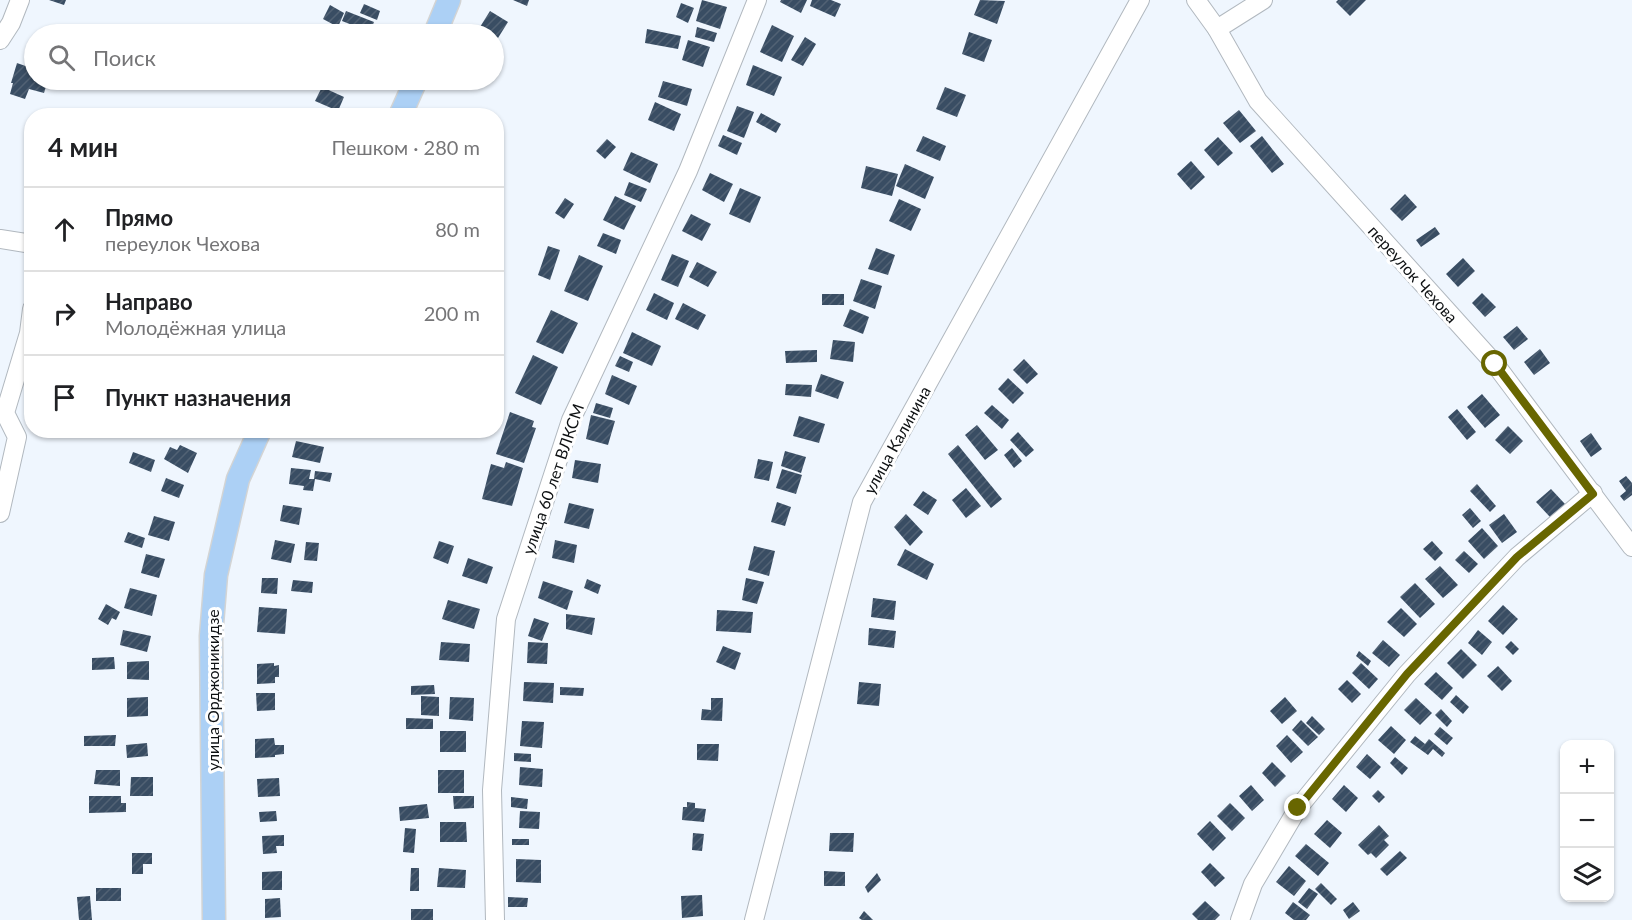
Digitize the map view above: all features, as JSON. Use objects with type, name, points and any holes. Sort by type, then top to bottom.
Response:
[{"type":"main road","points":[[439,24],[449,0]]},
{"type":"main road","points":[[404,108],[412,90]]},
{"type":"main road","name":"улица Орджоникидзе","points":[[214,920],[211,636],[215,585],[238,479],[256,438]]},
{"type":"street","points":[[0,40],[11,23],[20,0]]},
{"type":"street","name":"улица 60 лет ВЛКСМ","points":[[495,920],[492,790],[506,619],[571,420],[687,171],[757,0]]},
{"type":"street","name":"улица Калинина","points":[[754,920],[862,502],[1140,0]]},
{"type":"street","name":"переулок Чехова","points":[[1196,0],[1217,29],[1258,101],[1495,364],[1632,547]]},
{"type":"street","points":[[1217,29],[1263,0]]},
{"type":"street","points":[[0,239],[24,243]]},
{"type":"street","points":[[0,513],[17,437],[3,412],[24,348]]},
{"type":"street","points":[[1240,920],[1253,884],[1298,808],[1407,674],[1517,557],[1593,494]]},
{"type":"building","points":[[49,0],[66,0],[64,5]]},
{"type":"building","points":[[513,0],[529,0],[527,6]]},
{"type":"building","points":[[702,0],[727,7],[720,29],[696,21]]},
{"type":"building","points":[[781,0],[807,0],[801,13],[780,2]]},
{"type":"building","points":[[812,0],[831,0],[841,4],[835,17],[810,6]]},
{"type":"building","points":[[980,0],[1005,1],[997,24],[974,15]]},
{"type":"building","points":[[1338,0],[1366,0],[1350,16],[1336,2]]},
{"type":"building","points":[[681,3],[694,8],[688,23],[676,17]]},
{"type":"building","points":[[364,4],[380,11],[377,20],[360,13]]},
{"type":"building","points":[[330,5],[344,13],[339,24],[332,24],[323,19]]},
{"type":"building","points":[[346,11],[374,22],[373,24],[350,24],[342,21]]},
{"type":"building","points":[[490,11],[508,22],[504,28],[504,24],[482,24]]},
{"type":"building","points":[[772,25],[794,36],[782,62],[760,52]]},
{"type":"building","points":[[697,27],[717,33],[714,42],[695,37]]},
{"type":"building","points":[[647,29],[681,36],[678,49],[645,43]]},
{"type":"building","points":[[969,32],[992,40],[984,62],[962,54]]},
{"type":"building","points":[[805,37],[816,44],[803,66],[791,60]]},
{"type":"building","points":[[688,40],[710,47],[703,67],[682,60]]},
{"type":"building","points":[[17,63],[24,65],[24,90],[29,90],[25,99],[10,94],[13,83],[11,83]]},
{"type":"building","points":[[753,65],[782,77],[774,96],[746,85]]},
{"type":"building","points":[[663,81],[692,89],[687,106],[658,97]]},
{"type":"building","points":[[945,87],[966,95],[957,117],[936,109]]},
{"type":"building","points":[[320,90],[329,90],[344,97],[339,108],[331,108],[315,101]]},
{"type":"building","points":[[655,102],[681,114],[674,131],[648,120]]},
{"type":"building","points":[[737,106],[754,112],[744,138],[727,131]]},
{"type":"building","points":[[1239,110],[1256,131],[1240,143],[1223,123]]},
{"type":"building","points":[[761,113],[781,124],[776,133],[756,122]]},
{"type":"building","points":[[723,135],[742,143],[737,155],[718,146]]},
{"type":"building","points":[[923,136],[946,146],[940,161],[916,151]]},
{"type":"building","points":[[1262,136],[1284,164],[1272,173],[1250,146]]},
{"type":"building","points":[[1218,137],[1233,153],[1218,166],[1204,150]]},
{"type":"building","points":[[607,139],[616,147],[605,159],[596,151]]},
{"type":"building","points":[[631,152],[658,164],[650,183],[623,170]]},
{"type":"building","points":[[1191,161],[1205,177],[1191,190],[1177,174]]},
{"type":"building","points":[[905,164],[934,177],[925,199],[896,186]]},
{"type":"building","points":[[866,166],[898,174],[892,196],[861,188]]},
{"type":"building","points":[[710,173],[733,184],[724,202],[702,190]]},
{"type":"building","points":[[629,182],[647,189],[641,202],[624,195]]},
{"type":"building","points":[[740,188],[761,197],[750,223],[729,214]]},
{"type":"building","points":[[1405,194],[1417,207],[1402,221],[1390,209]]},
{"type":"building","points":[[615,196],[636,206],[624,230],[603,220]]},
{"type":"building","points":[[565,198],[574,204],[564,219],[555,213]]},
{"type":"building","points":[[899,199],[921,209],[911,231],[889,221]]},
{"type":"building","points":[[691,214],[711,224],[702,241],[682,231]]},
{"type":"building","points":[[1435,227],[1440,234],[1421,247],[1416,240]]},
{"type":"building","points":[[603,233],[621,240],[616,254],[597,246]]},
{"type":"building","points":[[548,246],[560,250],[550,280],[538,275]]},
{"type":"building","points":[[876,248],[895,255],[888,275],[868,269]]},
{"type":"building","points":[[672,254],[689,261],[678,287],[661,280]]},
{"type":"building","points":[[579,255],[603,266],[588,301],[564,291]]},
{"type":"building","points":[[1463,258],[1475,271],[1458,287],[1446,274]]},
{"type":"building","points":[[697,262],[717,272],[708,287],[689,277]]},
{"type":"building","points":[[861,279],[882,286],[875,309],[853,301]]},
{"type":"building","points":[[654,293],[674,303],[667,320],[646,310]]},
{"type":"building","points":[[1482,293],[1496,307],[1485,317],[1472,303]]},
{"type":"building","points":[[822,294],[844,294],[844,305],[822,305]]},
{"type":"building","points":[[683,303],[706,315],[698,330],[675,319]]},
{"type":"building","points":[[850,309],[869,317],[863,334],[843,326]]},
{"type":"building","points":[[551,310],[578,323],[563,354],[536,342]]},
{"type":"building","points":[[1517,326],[1528,339],[1514,350],[1503,337]]},
{"type":"building","points":[[632,332],[661,346],[652,366],[623,353]]},
{"type":"building","points":[[833,340],[855,342],[853,362],[830,359]]},
{"type":"building","points":[[1540,349],[1550,363],[1534,375],[1524,362]]},
{"type":"building","points":[[817,350],[817,362],[786,363],[785,351]]},
{"type":"building","points":[[533,355],[558,367],[541,405],[515,393]]},
{"type":"building","points":[[620,356],[633,362],[629,372],[615,366]]},
{"type":"building","points":[[1024,359],[1038,374],[1027,384],[1013,370]]},
{"type":"building","points":[[821,374],[844,382],[838,399],[815,391]]},
{"type":"building","points":[[612,375],[637,386],[629,405],[605,394]]},
{"type":"building","points":[[1008,378],[1024,393],[1013,404],[998,389]]},
{"type":"building","points":[[786,384],[812,385],[811,397],[785,395]]},
{"type":"building","points":[[1482,394],[1500,415],[1485,428],[1467,407]]},
{"type":"building","points":[[596,403],[613,408],[610,418],[593,413]]},
{"type":"building","points":[[992,405],[1009,420],[1002,429],[984,413]]},
{"type":"building","points":[[1457,409],[1476,432],[1467,440],[1448,417]]},
{"type":"building","points":[[510,412],[534,421],[532,427],[536,428],[524,463],[496,454],[501,438],[504,438]]},
{"type":"building","points":[[591,415],[615,421],[608,445],[586,439]]},
{"type":"building","points":[[799,416],[825,424],[819,443],[793,436]]},
{"type":"building","points":[[977,425],[998,450],[985,460],[965,435]]},
{"type":"building","points":[[1508,426],[1523,441],[1510,454],[1495,440]]},
{"type":"building","points":[[1018,432],[1034,450],[1026,457],[1010,440]]},
{"type":"building","points":[[1591,433],[1602,449],[1591,457],[1580,441]]},
{"type":"building","points":[[296,441],[324,447],[320,463],[292,457]]},
{"type":"building","points":[[180,445],[197,453],[188,473],[164,459],[170,447],[177,450]]},
{"type":"building","points":[[958,445],[1002,499],[991,508],[948,454]]},
{"type":"building","points":[[1012,448],[1022,461],[1014,468],[1004,455]]},
{"type":"building","points":[[785,451],[806,457],[801,473],[781,466]]},
{"type":"building","points":[[133,452],[155,460],[151,472],[129,463]]},
{"type":"building","points":[[758,459],[773,462],[769,481],[754,478]]},
{"type":"building","points":[[575,460],[601,464],[598,483],[572,478]]},
{"type":"building","points":[[506,462],[523,468],[512,506],[482,499],[491,464],[504,468]]},
{"type":"building","points":[[291,468],[311,470],[309,479],[314,479],[315,471],[332,473],[330,482],[315,479],[313,491],[303,490],[304,486],[289,484]]},
{"type":"building","points":[[782,469],[802,475],[796,494],[776,488]]},
{"type":"building","points":[[1626,476],[1632,483],[1632,495],[1624,501],[1620,496],[1626,491],[1619,481]]},
{"type":"building","points":[[166,478],[184,485],[179,498],[161,491]]},
{"type":"building","points":[[1477,484],[1496,506],[1490,512],[1470,491]]},
{"type":"building","points":[[966,488],[981,506],[966,518],[952,500]]},
{"type":"building","points":[[1551,489],[1565,504],[1550,517],[1536,502]]},
{"type":"building","points":[[923,491],[937,500],[928,515],[913,505]]},
{"type":"building","points":[[777,502],[791,507],[785,526],[771,522]]},
{"type":"building","points":[[569,503],[594,509],[589,529],[564,523]]},
{"type":"building","points":[[283,505],[302,508],[299,525],[280,521]]},
{"type":"building","points":[[1470,508],[1481,521],[1473,528],[1462,515]]},
{"type":"building","points":[[906,514],[923,532],[910,546],[894,527]]},
{"type":"building","points":[[1504,514],[1517,532],[1502,543],[1489,525]]},
{"type":"building","points":[[154,516],[175,522],[169,541],[148,535]]},
{"type":"building","points":[[1482,528],[1498,546],[1484,559],[1468,541]]},
{"type":"building","points":[[128,532],[145,538],[142,548],[124,542]]},
{"type":"building","points":[[275,540],[295,544],[291,563],[271,559]]},
{"type":"building","points":[[555,540],[577,545],[574,563],[552,558]]},
{"type":"building","points":[[439,541],[454,546],[448,564],[433,558]]},
{"type":"building","points":[[1432,541],[1443,553],[1435,561],[1423,549]]},
{"type":"building","points":[[306,542],[319,543],[317,561],[304,560]]},
{"type":"building","points":[[754,546],[775,551],[769,576],[748,570]]},
{"type":"building","points":[[905,549],[934,564],[927,580],[897,565]]},
{"type":"building","points":[[1464,551],[1478,564],[1469,573],[1455,560]]},
{"type":"building","points":[[146,554],[165,559],[159,578],[141,573]]},
{"type":"building","points":[[468,558],[493,567],[487,584],[462,576]]},
{"type":"building","points":[[1440,566],[1458,585],[1443,598],[1425,579]]},
{"type":"building","points":[[262,578],[278,578],[277,594],[261,593]]},
{"type":"building","points":[[746,578],[764,582],[757,604],[742,600]]},
{"type":"building","points":[[587,579],[601,585],[598,594],[584,588]]},
{"type":"building","points":[[293,580],[313,582],[312,593],[291,591]]},
{"type":"building","points":[[543,581],[573,591],[567,610],[538,598]]},
{"type":"building","points":[[1415,583],[1435,604],[1420,618],[1400,597]]},
{"type":"building","points":[[130,588],[157,595],[152,616],[124,608]]},
{"type":"building","points":[[873,598],[896,601],[894,620],[871,617]]},
{"type":"building","points":[[448,600],[480,609],[474,629],[442,619]]},
{"type":"building","points":[[106,604],[120,612],[116,620],[112,618],[108,625],[98,619]]},
{"type":"building","points":[[1503,605],[1518,619],[1503,635],[1488,621]]},
{"type":"building","points":[[259,607],[287,609],[285,634],[257,632]]},
{"type":"building","points":[[1401,608],[1417,624],[1404,637],[1387,622]]},
{"type":"building","points":[[717,610],[753,612],[751,633],[716,631]]},
{"type":"building","points":[[566,614],[595,618],[592,635],[566,629]]},
{"type":"building","points":[[534,618],[549,623],[542,641],[528,636]]},
{"type":"building","points":[[869,628],[896,631],[894,648],[868,645]]},
{"type":"building","points":[[123,630],[151,636],[147,652],[120,645]]},
{"type":"building","points":[[1478,630],[1492,642],[1482,655],[1468,643]]},
{"type":"building","points":[[1383,640],[1400,655],[1389,667],[1372,653]]},
{"type":"building","points":[[1511,641],[1519,649],[1513,655],[1505,647]]},
{"type":"building","points":[[441,642],[470,644],[469,662],[439,660]]},
{"type":"building","points":[[528,642],[548,643],[547,664],[527,663]]},
{"type":"building","points":[[723,646],[741,653],[735,670],[716,662]]},
{"type":"building","points":[[1461,649],[1477,665],[1463,679],[1447,663]]},
{"type":"building","points":[[1359,651],[1371,661],[1368,666],[1356,656]]},
{"type":"building","points":[[114,657],[115,669],[92,670],[92,658]]},
{"type":"building","points":[[149,661],[149,680],[127,679],[127,662]]},
{"type":"building","points":[[274,663],[274,666],[279,665],[279,677],[275,677],[275,683],[257,684],[257,664]]},
{"type":"building","points":[[1361,663],[1378,679],[1369,689],[1352,673]]},
{"type":"building","points":[[1498,666],[1512,681],[1502,691],[1487,676]]},
{"type":"building","points":[[1436,672],[1453,688],[1442,700],[1424,684]]},
{"type":"building","points":[[1347,680],[1361,694],[1352,703],[1338,689]]},
{"type":"building","points":[[524,682],[554,683],[553,703],[523,701]]},
{"type":"building","points":[[859,682],[881,684],[879,706],[857,704]]},
{"type":"building","points":[[434,685],[435,694],[411,695],[411,686]]},
{"type":"building","points":[[560,687],[584,688],[583,696],[560,695]]},
{"type":"building","points":[[256,693],[275,693],[275,710],[257,711]]},
{"type":"building","points":[[1456,695],[1469,707],[1463,714],[1450,702]]},
{"type":"building","points":[[421,696],[439,697],[439,716],[421,715]]},
{"type":"building","points":[[148,697],[148,716],[127,717],[127,698]]},
{"type":"building","points":[[450,697],[474,698],[473,721],[449,719]]},
{"type":"building","points":[[1285,697],[1297,711],[1282,724],[1270,711]]},
{"type":"building","points":[[711,698],[723,698],[722,721],[701,720],[702,709],[711,710]]},
{"type":"building","points":[[1416,698],[1432,713],[1420,725],[1404,710]]},
{"type":"building","points":[[1441,709],[1452,721],[1447,727],[1435,715]]},
{"type":"building","points":[[1312,716],[1325,729],[1319,735],[1306,723]]},
{"type":"building","points":[[406,718],[433,719],[433,729],[406,729]]},
{"type":"building","points":[[1301,720],[1318,737],[1308,746],[1292,730]]},
{"type":"building","points":[[522,721],[544,722],[542,748],[520,746]]},
{"type":"building","points":[[1391,726],[1406,740],[1394,754],[1378,740]]},
{"type":"building","points":[[1440,727],[1453,738],[1447,745],[1434,734]]},
{"type":"building","points":[[440,731],[466,731],[466,752],[440,752]]},
{"type":"building","points":[[116,735],[115,746],[84,746],[84,736]]},
{"type":"building","points":[[1287,735],[1303,752],[1291,763],[1276,746]]},
{"type":"building","points":[[1415,736],[1425,744],[1429,739],[1445,753],[1442,757],[1433,749],[1428,755],[1410,742]]},
{"type":"building","points":[[274,738],[275,745],[284,745],[284,754],[255,758],[255,739]]},
{"type":"building","points":[[147,743],[148,756],[127,758],[126,745]]},
{"type":"building","points":[[697,744],[719,744],[718,761],[697,760]]},
{"type":"building","points":[[514,753],[531,754],[531,762],[514,761]]},
{"type":"building","points":[[1367,754],[1381,767],[1370,779],[1356,767]]},
{"type":"building","points":[[1395,757],[1408,768],[1402,775],[1390,763]]},
{"type":"building","points":[[1272,762],[1286,776],[1275,787],[1262,773]]},
{"type":"building","points":[[520,767],[543,769],[542,787],[519,785]]},
{"type":"building","points":[[96,770],[120,770],[120,786],[94,784]]},
{"type":"building","points":[[438,770],[464,770],[464,793],[438,793]]},
{"type":"building","points":[[131,777],[153,777],[153,796],[130,796]]},
{"type":"building","points":[[279,778],[280,796],[258,797],[257,779]]},
{"type":"building","points":[[1251,785],[1264,800],[1252,811],[1239,796]]},
{"type":"building","points":[[1344,785],[1358,798],[1346,812],[1332,799]]},
{"type":"building","points":[[1378,790],[1385,797],[1379,803],[1372,796]]},
{"type":"building","points":[[89,796],[121,796],[121,803],[126,803],[126,812],[89,813]]},
{"type":"building","points":[[453,796],[474,796],[474,808],[454,809]]},
{"type":"building","points":[[511,797],[528,799],[527,809],[511,807]]},
{"type":"building","points":[[687,802],[695,803],[695,808],[706,809],[704,822],[682,820],[683,807],[687,807]]},
{"type":"building","points":[[1230,803],[1245,818],[1232,831],[1217,816]]},
{"type":"building","points":[[427,804],[429,818],[400,821],[399,807]]},
{"type":"building","points":[[276,811],[277,821],[260,822],[259,812]]},
{"type":"building","points":[[520,811],[540,812],[539,829],[519,828]]},
{"type":"building","points":[[1327,820],[1342,833],[1330,848],[1314,834]]},
{"type":"building","points":[[1210,821],[1226,838],[1213,851],[1197,834]]},
{"type":"building","points":[[440,822],[466,822],[467,842],[440,842]]},
{"type":"building","points":[[1379,825],[1389,836],[1384,840],[1389,845],[1376,858],[1371,853],[1368,855],[1358,845]]},
{"type":"building","points":[[405,828],[416,829],[414,853],[403,852]]},
{"type":"building","points":[[693,833],[704,834],[702,851],[692,850]]},
{"type":"building","points":[[830,833],[854,833],[853,852],[829,851]]},
{"type":"building","points":[[284,835],[284,846],[276,846],[277,853],[263,854],[262,836]]},
{"type":"building","points":[[512,839],[529,839],[529,845],[512,845]]},
{"type":"building","points":[[1306,844],[1329,863],[1318,876],[1295,856]]},
{"type":"building","points":[[1400,851],[1407,858],[1387,876],[1380,869]]},
{"type":"building","points":[[132,853],[152,853],[152,864],[143,864],[143,874],[132,874]]},
{"type":"building","points":[[516,859],[541,860],[541,883],[516,882]]},
{"type":"building","points":[[1210,863],[1225,878],[1215,887],[1201,872]]},
{"type":"building","points":[[1289,866],[1306,881],[1294,896],[1276,882]]},
{"type":"building","points":[[411,868],[419,868],[419,891],[410,891]]},
{"type":"building","points":[[439,868],[466,870],[465,888],[437,887]]},
{"type":"building","points":[[282,871],[282,890],[262,890],[262,872]]},
{"type":"building","points":[[824,871],[845,872],[845,886],[824,886]]},
{"type":"building","points":[[877,873],[881,880],[868,893],[865,887]]},
{"type":"building","points":[[1321,883],[1337,899],[1331,905],[1315,889]]},
{"type":"building","points":[[96,888],[121,888],[121,901],[96,901]]},
{"type":"building","points":[[1309,888],[1318,894],[1307,909],[1298,902]]},
{"type":"building","points":[[702,895],[703,916],[682,918],[681,896]]},
{"type":"building","points":[[90,896],[92,920],[79,920],[77,897]]},
{"type":"building","points":[[508,897],[528,898],[527,907],[508,907]]},
{"type":"building","points":[[280,898],[281,917],[265,918],[265,899]]},
{"type":"building","points":[[1205,901],[1220,915],[1215,920],[1198,920],[1192,914]]},
{"type":"building","points":[[1293,902],[1310,915],[1306,920],[1294,920],[1285,913]]},
{"type":"building","points":[[1353,902],[1360,911],[1349,919],[1343,910]]},
{"type":"building","points":[[411,909],[433,909],[433,920],[411,920]]},
{"type":"building","points":[[864,911],[873,920],[859,918]]},
{"type":"route","points":[[1298,808],[1407,674],[1517,557],[1593,494],[1495,364]]}]
